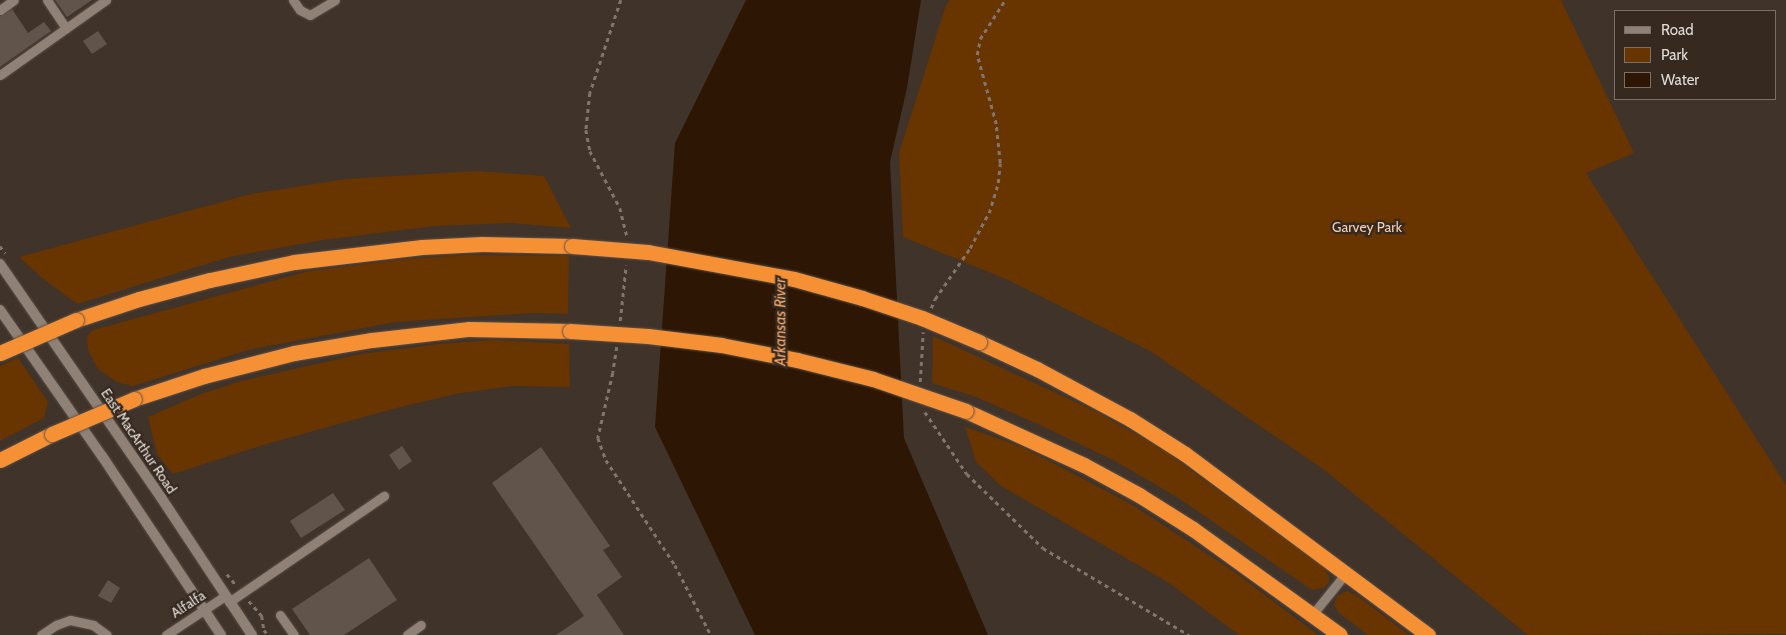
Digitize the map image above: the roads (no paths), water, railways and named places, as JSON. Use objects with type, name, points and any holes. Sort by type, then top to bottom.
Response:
[{"type":"highway","points":[[0,353],[76,320],[210,280],[294,262],[422,247],[482,244],[572,246],[648,252],[794,279],[914,315],[979,342],[1037,369],[1138,424],[1185,454],[1428,635]]},
{"type":"highway","points":[[0,460],[52,434],[134,399],[204,376],[285,356],[372,340],[469,329],[570,331],[648,336],[721,344],[798,360],[873,379],[966,411],[1084,465],[1139,495],[1193,528],[1340,635]]},
{"type":"street","name":"East MacArthur Road","points":[[0,264],[162,499],[252,635]]},
{"type":"street","points":[[0,310],[102,456],[221,635]]},
{"type":"lane","points":[[0,10],[14,0]]},
{"type":"lane","points":[[47,0],[66,28]]},
{"type":"lane","points":[[0,76],[106,0]]},
{"type":"lane","points":[[293,0],[300,10],[310,15],[335,0]]},
{"type":"lane","name":"Alfalfa","points":[[166,635],[227,599],[384,496]]},
{"type":"lane","points":[[1312,615],[1346,573]]},
{"type":"lane","points":[[280,615],[294,635]]},
{"type":"lane","points":[[41,635],[56,625],[70,620],[93,625],[107,635]]},
{"type":"lane","points":[[407,635],[421,625]]},
{"type":"water","name":"Arkansas River","points":[[746,0],[921,0],[907,88],[890,162],[904,438],[988,635],[755,635],[655,427],[675,143]]},
{"type":"park label","name":"Garvey Park","points":[[1367,227]]}]
